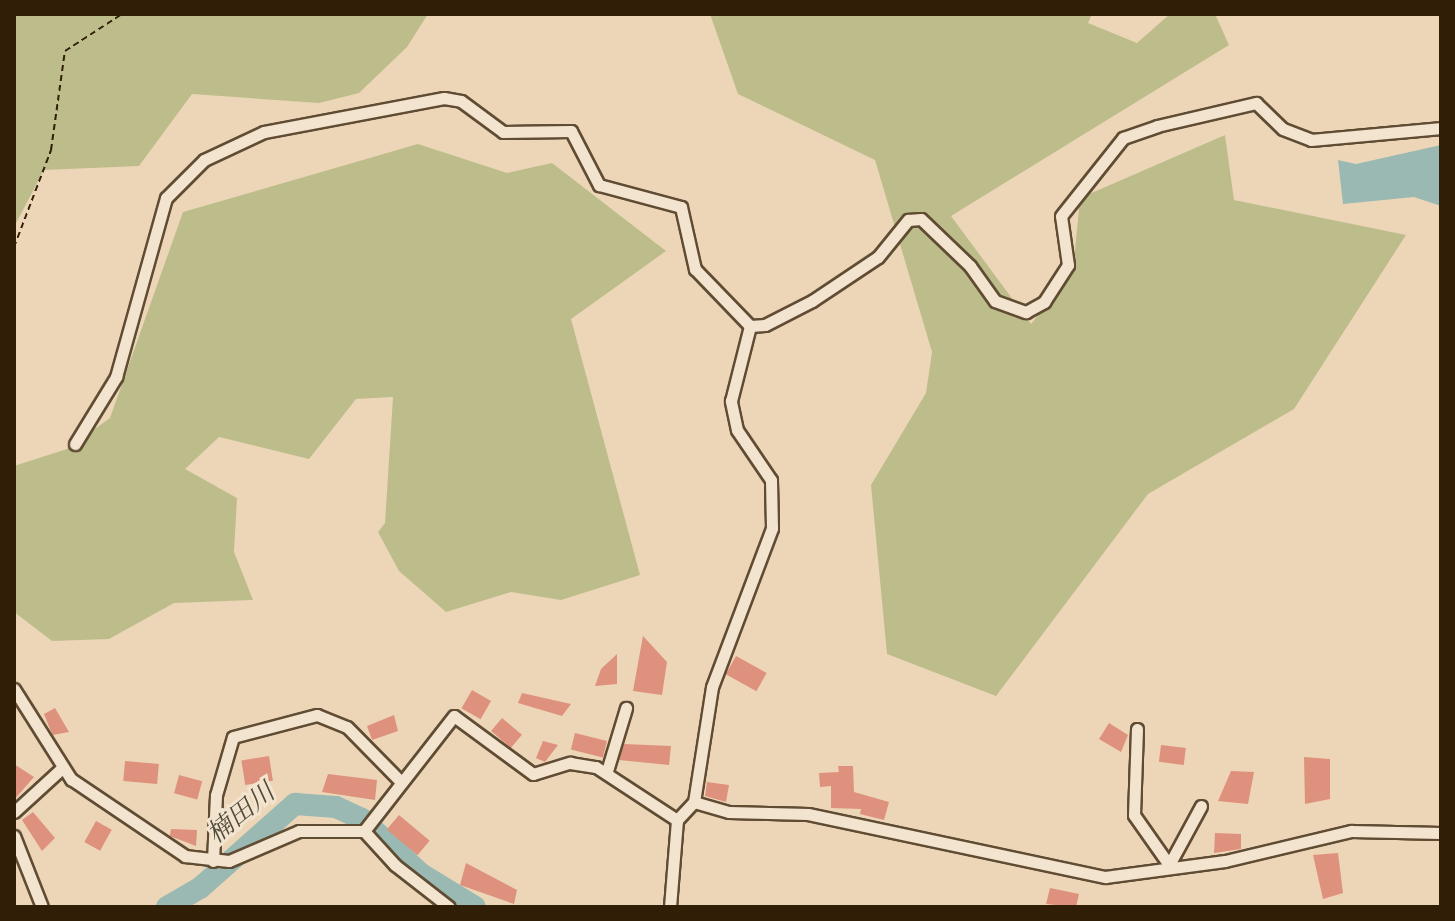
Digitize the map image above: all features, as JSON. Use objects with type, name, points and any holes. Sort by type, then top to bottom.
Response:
[{"type":"street","points":[[75,444],[116,377],[158,217],[178,183],[248,136],[432,99],[461,101],[503,132],[571,131],[599,185],[672,200],[681,207],[695,269],[750,326]]},
{"type":"street","points":[[750,326],[812,301],[878,257],[908,220],[921,219],[970,266],[995,301],[1026,312],[1044,302],[1068,265],[1061,216],[1068,206],[1123,138],[1157,126],[1256,103],[1283,129],[1311,140],[1441,128]]},
{"type":"street","points":[[670,907],[677,820],[694,802],[712,687],[772,528],[771,480],[737,430],[731,401],[750,326]]},
{"type":"street","points":[[14,689],[62,768],[87,794],[170,849],[213,861],[242,858],[299,831],[368,825],[454,716],[533,774],[570,763],[607,771],[677,820]]},
{"type":"street","points":[[607,771],[626,708]]},
{"type":"street","points":[[213,861],[216,795],[233,737],[317,715],[347,727],[401,782]]},
{"type":"street","points":[[1137,729],[1134,815],[1169,865]]},
{"type":"street","points":[[14,812],[62,768]]},
{"type":"street","points":[[694,802],[729,812],[808,814],[1105,877],[1139,877],[1169,865],[1225,861],[1351,831],[1441,833]]},
{"type":"street","points":[[1169,865],[1201,806]]},
{"type":"street","points":[[368,825],[449,907]]},
{"type":"street","points":[[14,836],[42,907]]},
{"type":"path","points":[[14,247],[51,150],[65,51],[122,14]]},
{"type":"green space","points":[[14,14],[428,14],[407,47],[359,93],[319,103],[192,94],[139,166],[44,170],[14,227]]},
{"type":"green space","points":[[710,14],[1092,14],[1088,23],[1137,43],[1170,14],[1215,14],[1229,45],[951,216],[1031,324],[1073,271],[1080,198],[1225,135],[1234,200],[1406,235],[1294,409],[1148,494],[996,696],[887,654],[871,485],[926,393],[932,352],[875,160],[738,94]]},
{"type":"green space","points":[[418,144],[507,173],[552,163],[666,251],[571,319],[640,575],[561,600],[511,592],[446,612],[399,571],[378,532],[385,523],[393,397],[356,399],[309,459],[219,437],[185,469],[237,498],[234,552],[253,600],[174,603],[109,639],[52,641],[14,612],[14,466],[67,449],[110,418],[183,212]]},
{"type":"water","points":[[1441,145],[1441,206],[1414,197],[1343,204],[1338,160],[1356,164]]},
{"type":"building","points":[[643,636],[667,662],[662,695],[633,691]]},
{"type":"building","points":[[617,654],[617,684],[595,686],[601,669]]},
{"type":"building","points":[[736,656],[767,673],[756,691],[726,674]]},
{"type":"building","points":[[472,690],[491,701],[481,719],[462,708]]},
{"type":"building","points":[[522,693],[571,704],[562,716],[518,703]]},
{"type":"building","points":[[55,708],[69,732],[53,735],[44,714]]},
{"type":"building","points":[[394,715],[398,731],[372,740],[367,726]]},
{"type":"building","points":[[502,718],[522,735],[511,748],[491,731]]},
{"type":"building","points":[[1109,723],[1128,735],[1121,752],[1099,739]]},
{"type":"building","points":[[575,733],[607,741],[603,757],[571,749]]},
{"type":"building","points":[[543,741],[558,745],[545,762],[536,758]]},
{"type":"building","points":[[624,744],[671,746],[669,765],[619,760]]},
{"type":"building","points":[[1161,745],[1186,748],[1184,765],[1159,762]]},
{"type":"building","points":[[269,756],[273,781],[245,785],[241,760]]},
{"type":"building","points":[[1304,757],[1330,759],[1330,799],[1305,804]]},
{"type":"building","points":[[125,761],[159,764],[157,784],[123,781]]},
{"type":"building","points":[[14,764],[34,777],[14,800]]},
{"type":"building","points":[[838,766],[853,766],[854,792],[889,802],[884,820],[860,814],[861,809],[831,808],[831,786],[820,787],[819,773],[839,772]]},
{"type":"building","points":[[1231,771],[1254,772],[1248,804],[1218,801]]},
{"type":"building","points":[[328,774],[377,780],[375,800],[322,792]]},
{"type":"building","points":[[179,775],[202,781],[197,800],[174,793]]},
{"type":"building","points":[[707,782],[729,785],[726,802],[705,796]]},
{"type":"building","points":[[33,812],[55,838],[42,851],[22,820]]},
{"type":"building","points":[[399,815],[430,841],[417,855],[387,830]]},
{"type":"building","points":[[96,821],[112,830],[100,851],[84,842]]},
{"type":"building","points":[[171,829],[197,830],[196,846],[170,836]]},
{"type":"building","points":[[1215,833],[1241,834],[1241,849],[1214,853]]},
{"type":"building","points":[[1338,853],[1343,893],[1323,899],[1313,855]]},
{"type":"building","points":[[466,863],[517,890],[514,904],[460,885]]},
{"type":"building","points":[[1050,888],[1079,894],[1076,907],[1046,904]]},
{"type":"waterway","name":"楠田川","points":[[167,907],[200,888],[295,804],[336,807],[362,819],[421,874],[475,907]]}]
